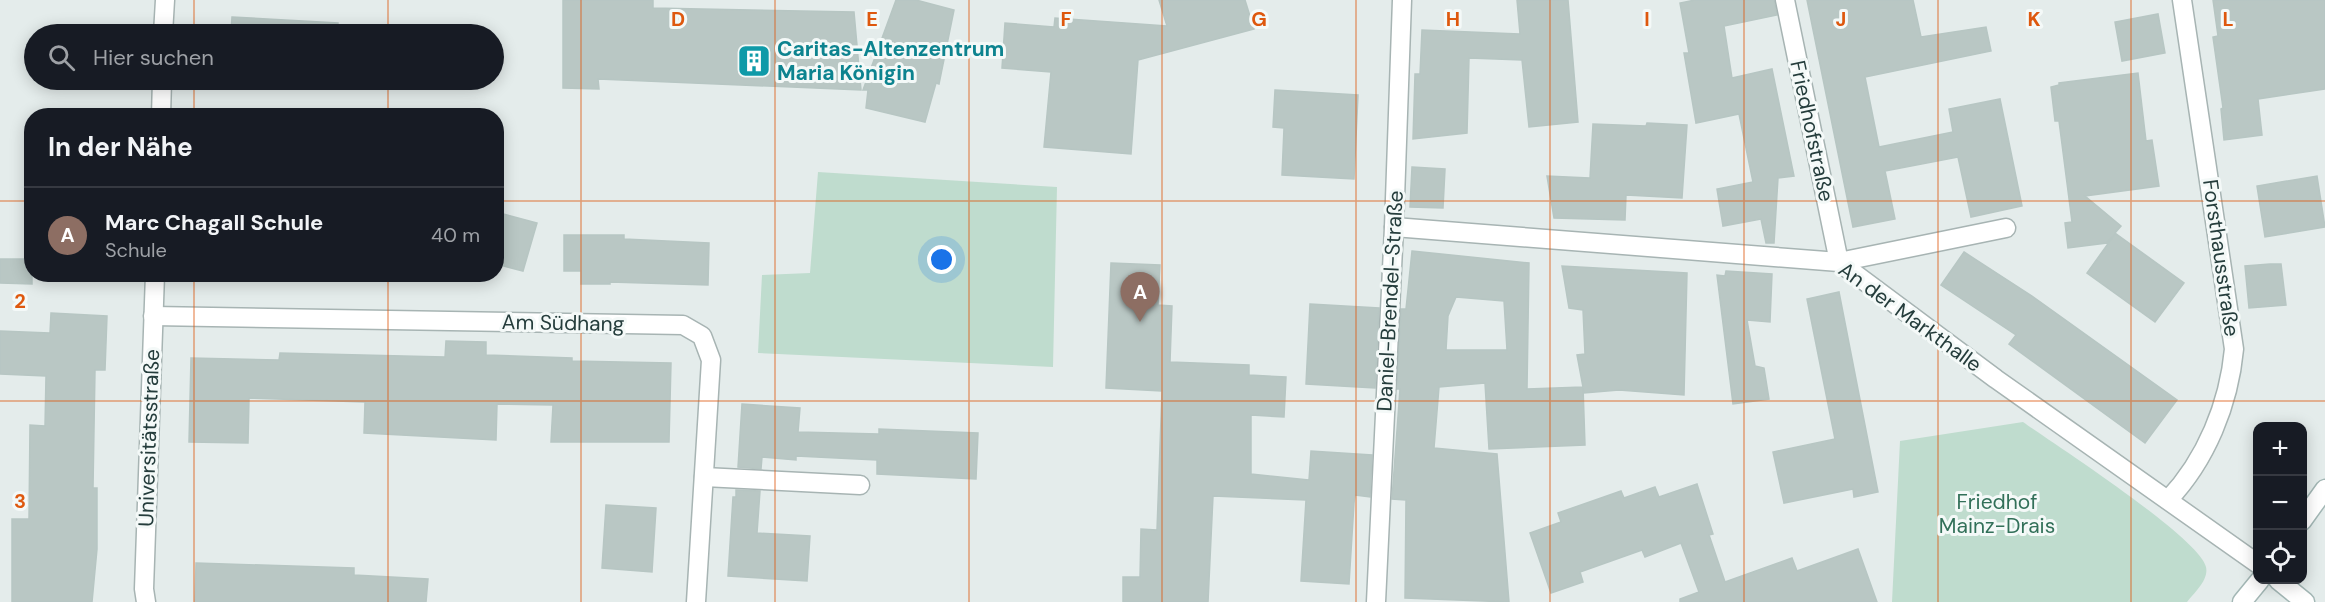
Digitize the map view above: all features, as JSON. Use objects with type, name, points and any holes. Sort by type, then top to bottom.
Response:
[{"type":"street","points":[[164,24],[165,0]]},
{"type":"street","name":"Daniel-Brendel-Straße","points":[[1376,602],[1394,227],[1402,0]]},
{"type":"street","name":"Friedhofstraße","points":[[1785,0],[1839,262]]},
{"type":"street","name":"Forsthausstraße","points":[[2168,500],[2189,478],[2219,416],[2231,384],[2234,349],[2182,0]]},
{"type":"street","points":[[160,108],[161,90]]},
{"type":"street","name":"An der Markthalle","points":[[1394,227],[1839,262],[1996,379],[2253,560]]},
{"type":"street","points":[[1839,262],[2006,228]]},
{"type":"street","name":"Universitätsstraße","points":[[146,602],[144,589],[155,282]]},
{"type":"street","name":"Am Südhang","points":[[153,316],[683,325],[702,336],[711,360],[696,602]]},
{"type":"street","points":[[704,477],[860,485]]},
{"type":"street","points":[[2307,514],[2325,489]]},
{"type":"street","points":[[2242,602],[2256,584]]},
{"type":"street","points":[[2284,584],[2305,602]]},
{"type":"green space","points":[[818,172],[1057,187],[1053,367],[758,353],[762,275],[810,273]]},
{"type":"green space","name":"Friedhof Mainz-Drais","points":[[2023,422],[2154,514],[2198,553],[2206,567],[2205,577],[2187,602],[1892,602],[1900,441]]},
{"type":"building","name":"Caritas-Altenzentrum Maria Königin","points":[[563,0],[653,0],[653,8],[854,12],[861,90],[598,79],[599,89],[563,88]]},
{"type":"building","points":[[896,0],[916,0],[954,10],[939,84],[936,83],[925,122],[866,108],[868,90],[863,90]]},
{"type":"building","points":[[1159,0],[1245,0],[1254,29],[1138,60],[1131,154],[1044,147],[1051,72],[1002,68],[1005,23],[1054,27],[1055,18],[1167,26]]},
{"type":"building","points":[[1517,0],[1568,0],[1578,122],[1529,127],[1522,60],[1469,58],[1467,133],[1413,139],[1415,74],[1420,74],[1422,30],[1520,34]]},
{"type":"building","points":[[1695,0],[1774,0],[1777,15],[1724,26],[1732,78],[1772,69],[1794,176],[1778,178],[1774,243],[1766,243],[1761,219],[1723,226],[1717,189],[1753,182],[1739,114],[1696,123],[1684,53],[1689,53],[1680,3]]},
{"type":"building","points":[[1807,0],[1913,0],[1921,37],[1986,27],[1991,51],[1865,77],[1879,147],[1953,132],[1949,109],[2000,99],[2022,206],[1971,217],[1958,157],[1885,171],[1895,219],[1853,227]]},
{"type":"building","points":[[2213,0],[2325,0],[2325,89],[2258,99],[2262,135],[2224,140],[2221,109],[2223,108],[2213,37],[2218,36]]},
{"type":"building","points":[[2158,14],[2165,53],[2122,61],[2115,22]]},
{"type":"building","points":[[232,17],[338,23],[338,24],[232,24]]},
{"type":"building","points":[[2138,73],[2146,141],[2152,140],[2159,186],[2085,196],[2121,226],[2115,233],[2184,283],[2155,322],[2087,273],[2115,234],[2107,243],[2068,248],[2065,223],[2072,222],[2059,121],[2055,121],[2051,87],[2059,83]]},
{"type":"building","points":[[1275,90],[1358,95],[1354,179],[1282,175],[1284,128],[1273,127]]},
{"type":"building","points":[[1647,123],[1687,125],[1682,198],[1626,195],[1625,220],[1554,218],[1547,176],[1590,178],[1593,124],[1646,126]]},
{"type":"building","points":[[1412,167],[1445,169],[1443,208],[1410,207]]},
{"type":"building","points":[[2317,176],[2325,227],[2265,237],[2257,186]]},
{"type":"building","points":[[504,214],[537,223],[523,271],[504,266]]},
{"type":"building","points":[[564,235],[624,235],[624,239],[709,243],[708,285],[610,282],[610,284],[581,284],[581,271],[564,271]]},
{"type":"building","points":[[1412,251],[1529,263],[1527,389],[1583,387],[1585,445],[1489,449],[1485,383],[1439,387],[1434,448],[1497,454],[1509,602],[1405,598],[1406,500],[1392,499],[1400,389],[1397,389],[1401,309],[1406,309]],"holes":[[[1456,297],[1504,301],[1507,350],[1446,350],[1448,316]]]},
{"type":"building","points":[[1964,252],[2032,296],[2177,400],[2145,443],[2009,344],[2016,335],[1941,285]]},
{"type":"building","points":[[0,259],[24,259],[24,282],[32,282],[32,284],[0,283]]},
{"type":"building","points":[[1111,263],[1160,265],[1158,305],[1172,306],[1170,362],[1249,365],[1249,375],[1286,377],[1284,417],[1251,415],[1251,474],[1309,480],[1311,451],[1372,455],[1370,497],[1355,495],[1349,584],[1301,581],[1306,500],[1213,496],[1208,602],[1123,602],[1123,577],[1140,577],[1141,529],[1157,530],[1162,391],[1106,388]]},
{"type":"building","points":[[2281,264],[2286,305],[2249,308],[2245,266]]},
{"type":"building","points":[[1562,266],[1687,273],[1684,395],[1619,390],[1584,393],[1577,355],[1585,354],[1583,310],[1569,308]]},
{"type":"building","points":[[1726,271],[1772,274],[1770,322],[1747,320],[1755,366],[1764,368],[1769,399],[1733,404],[1717,275],[1725,276]]},
{"type":"building","points":[[1839,292],[1878,492],[1854,497],[1853,489],[1784,503],[1773,452],[1835,439],[1807,299]]},
{"type":"building","points":[[1310,304],[1379,308],[1375,388],[1306,384]]},
{"type":"building","points":[[51,313],[107,316],[105,370],[95,370],[93,488],[97,488],[97,549],[92,602],[12,602],[12,519],[29,519],[30,425],[45,426],[46,376],[0,374],[0,331],[50,333]]},
{"type":"building","points":[[446,341],[486,342],[486,355],[572,358],[572,361],[671,363],[669,442],[551,442],[553,405],[497,404],[496,440],[364,433],[365,402],[249,398],[248,443],[189,442],[191,358],[279,360],[280,353],[445,357]]},
{"type":"building","points":[[742,404],[800,408],[798,432],[879,434],[879,429],[978,433],[976,479],[877,474],[877,460],[796,456],[796,460],[762,457],[761,469],[738,467]]},
{"type":"building","points":[[1697,484],[1713,534],[1709,535],[1725,582],[1792,558],[1797,571],[1858,549],[1877,602],[1680,602],[1680,599],[1699,592],[1681,543],[1645,557],[1642,550],[1580,572],[1583,582],[1551,593],[1530,533],[1561,522],[1558,513],[1621,491],[1624,498],[1655,487],[1659,497]]},
{"type":"building","points":[[736,490],[760,491],[757,533],[810,536],[807,581],[728,576],[733,497],[736,497]]},
{"type":"building","points":[[606,505],[656,508],[652,572],[602,568]]},
{"type":"building","points":[[196,563],[354,568],[354,575],[428,579],[426,602],[195,602]]},
{"type":"place","name":"Caritas-Altenzentrum Maria Königin","points":[[754,61]]},
{"type":"place","name":"Marc Chagall Schule","points":[[1140,322]]}]
